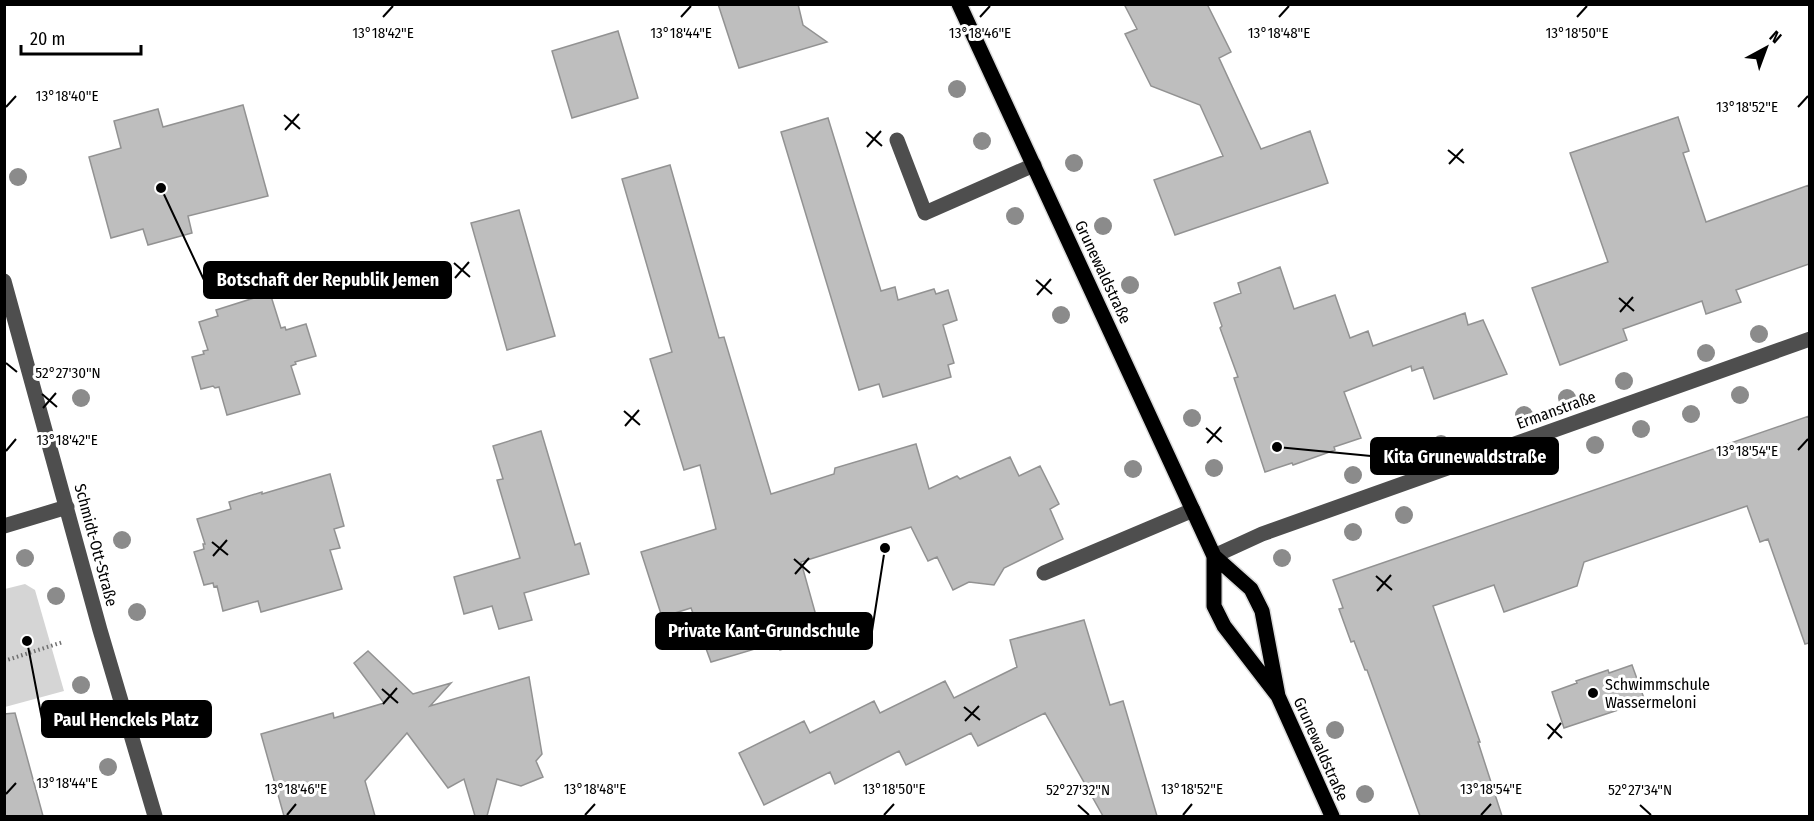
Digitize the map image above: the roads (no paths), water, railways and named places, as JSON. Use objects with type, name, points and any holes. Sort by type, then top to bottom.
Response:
[{"type":"main road","name":"Grunewaldstraße","points":[[963,6],[1214,556],[1215,606],[1224,626],[1278,696],[1332,816]]},
{"type":"main road","name":"Grunewaldstraße","points":[[1214,556],[1251,589],[1262,610],[1278,696]]},
{"type":"street","points":[[897,140],[925,213],[1034,165]]},
{"type":"street","name":"Schmidt-Ott-Straße","points":[[4,281],[100,630],[155,816]]},
{"type":"street","name":"Ermanstraße","points":[[1214,556],[1262,534],[1809,339]]},
{"type":"street","points":[[4,526],[67,507]]},
{"type":"street","points":[[1044,573],[1193,510]]},
{"type":"place","name":"Botschaft der Republik Jemen","points":[[161,188]]},
{"type":"place","name":"Kita Grunewaldstraße","points":[[1277,447]]},
{"type":"place","name":"Private Kant-Grundschule","points":[[885,548]]},
{"type":"place","name":"Paul Henckels Platz","points":[[27,641]]},
{"type":"place","name":"Schwimmschule Wassermeloni","points":[[1593,693]]}]
